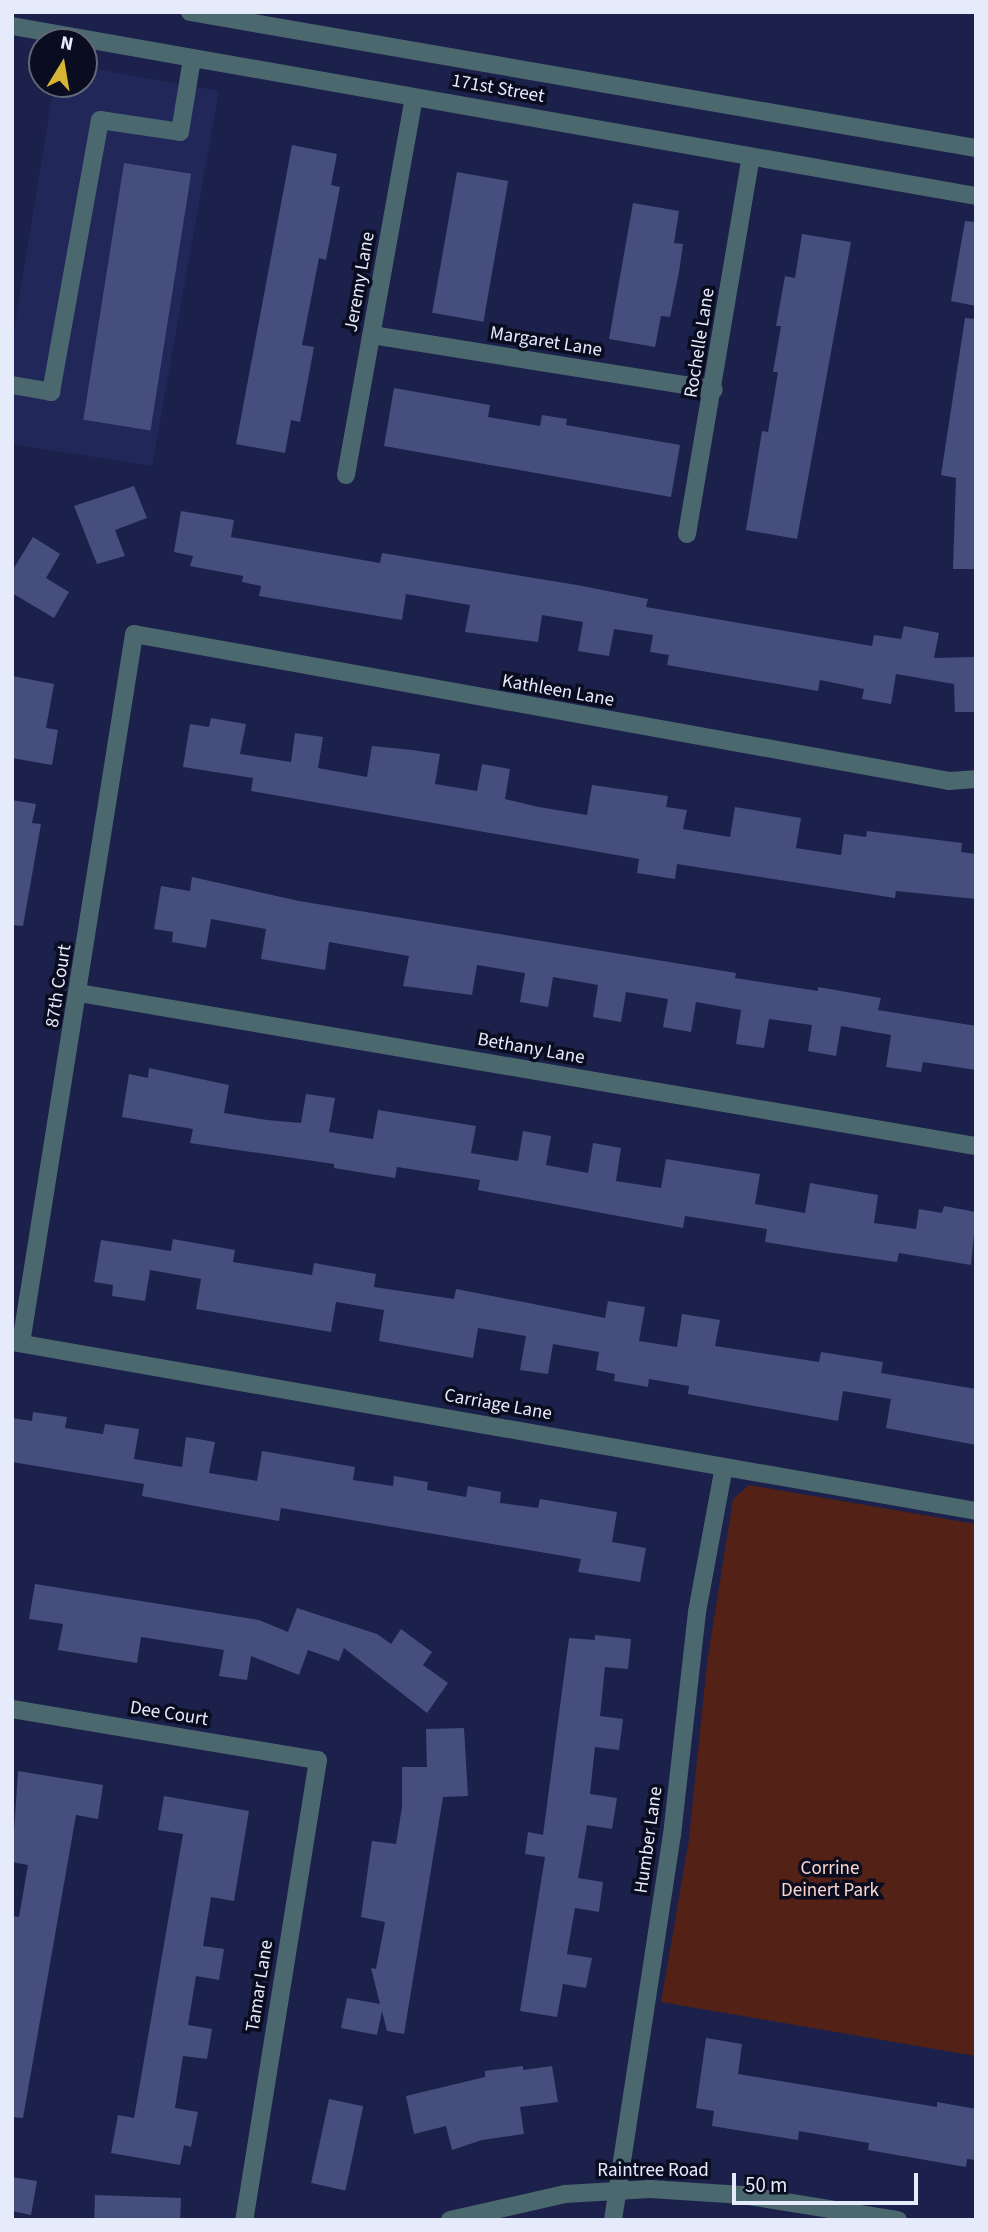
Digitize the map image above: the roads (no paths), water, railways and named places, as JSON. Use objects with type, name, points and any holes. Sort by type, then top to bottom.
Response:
[{"type":"street","name":"171st Street","points":[[190,12],[976,148]]},
{"type":"street","name":"171st Street","points":[[12,26],[976,196]]},
{"type":"street","points":[[12,385],[51,392],[100,120],[180,132],[192,59]]},
{"type":"street","name":"Jeremy Lane","points":[[346,475],[414,97]]},
{"type":"street","name":"Rochelle Lane","points":[[687,534],[714,390],[751,158]]},
{"type":"street","name":"Margaret Lane","points":[[372,335],[714,390]]},
{"type":"street","name":"Kathleen Lane","points":[[134,634],[949,781],[976,779]]},
{"type":"street","name":"87th Court","points":[[17,1342],[79,993],[134,634]]},
{"type":"street","name":"Bethany Lane","points":[[79,993],[976,1146]]},
{"type":"street","name":"Carriage Lane","points":[[17,1342],[976,1511]]},
{"type":"street","name":"Humber Lane","points":[[613,2220],[672,1835],[697,1612],[724,1467]]},
{"type":"street","name":"Dee Court","points":[[12,1709],[318,1760]]},
{"type":"street","name":"Tamar Lane","points":[[244,2220],[318,1760]]},
{"type":"street","name":"Raintree Road","points":[[450,2220],[513,2203],[619,2189],[743,2195],[898,2220]]},
{"type":"park label","name":"Corrine Deinert Park","points":[[830,1880]]}]
